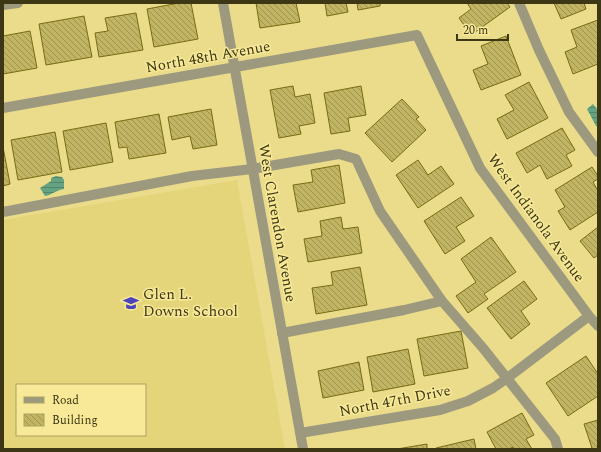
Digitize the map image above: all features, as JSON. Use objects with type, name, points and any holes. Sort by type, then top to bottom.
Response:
[{"type":"street","points":[[3,5],[18,3]]},
{"type":"street","name":"West Clarendon Avenue","points":[[222,3],[303,449]]},
{"type":"street","points":[[520,3],[539,50],[569,112],[598,152]]},
{"type":"street","name":"North 48th Avenue","points":[[3,108],[417,35]]},
{"type":"street","name":"West Indianola Avenue","points":[[417,35],[480,168],[589,316],[598,326]]},
{"type":"street","points":[[3,212],[192,176],[252,169],[339,154],[356,159],[380,211],[442,300],[483,348],[506,379],[555,438],[558,449]]},
{"type":"street","points":[[282,333],[404,310],[442,300]]},
{"type":"street","name":"North 47th Drive","points":[[300,433],[440,410],[468,401],[493,388],[506,379],[589,316]]},
{"type":"shaded area","points":[[593,104],[598,110],[598,127],[587,109]]},
{"type":"shaded area","points":[[56,176],[62,177],[64,180],[64,189],[45,196],[40,188],[51,181],[51,178]]},
{"type":"shaded area","name":"Glen L. Downs School","points":[[237,180],[285,449],[3,449],[3,220]]},
{"type":"building","points":[[179,3],[191,3],[198,39],[154,47],[147,9]]},
{"type":"building","points":[[256,3],[296,3],[300,22],[260,28]]},
{"type":"building","points":[[325,3],[346,3],[348,12],[327,16]]},
{"type":"building","points":[[357,3],[380,3],[380,6],[358,10]]},
{"type":"building","points":[[467,3],[507,3],[510,7],[471,35],[459,18],[471,9]]},
{"type":"building","points":[[554,3],[584,3],[586,9],[561,19]]},
{"type":"building","points":[[136,13],[143,50],[99,57],[95,33],[108,31],[105,18]]},
{"type":"building","points":[[84,16],[92,57],[46,65],[39,24]]},
{"type":"building","points":[[598,20],[598,64],[573,74],[565,52],[577,47],[571,30]]},
{"type":"building","points":[[30,31],[37,68],[3,74],[3,36]]},
{"type":"building","points":[[506,36],[521,75],[481,90],[473,70],[488,64],[481,46]]},
{"type":"building","points":[[529,82],[548,118],[507,139],[497,119],[514,110],[505,95]]},
{"type":"building","points":[[293,86],[295,97],[310,94],[315,123],[299,126],[301,134],[279,138],[270,90]]},
{"type":"building","points":[[361,86],[366,115],[348,118],[350,131],[331,134],[324,93]]},
{"type":"building","points":[[402,99],[419,117],[416,119],[426,130],[392,162],[365,133]]},
{"type":"building","points":[[211,109],[217,145],[193,149],[190,136],[172,140],[168,117]]},
{"type":"building","points":[[159,114],[166,153],[129,159],[127,147],[119,148],[115,122]]},
{"type":"building","points":[[106,123],[113,162],[70,170],[63,131]]},
{"type":"building","points":[[562,128],[575,150],[566,155],[572,166],[547,179],[540,165],[527,173],[516,153]]},
{"type":"building","points":[[55,132],[62,172],[18,180],[11,140]]},
{"type":"building","points":[[3,147],[10,184],[3,186]]},
{"type":"building","points":[[418,160],[428,175],[441,166],[454,184],[418,208],[396,175]]},
{"type":"building","points":[[339,165],[345,203],[298,212],[293,185],[313,182],[311,170]]},
{"type":"building","points":[[592,167],[598,176],[598,179],[593,182],[598,191],[598,212],[570,230],[558,211],[565,207],[555,190]]},
{"type":"building","points":[[461,197],[474,216],[456,227],[465,241],[445,254],[424,221]]},
{"type":"building","points":[[341,217],[343,229],[358,227],[362,253],[308,262],[304,239],[322,236],[320,221]]},
{"type":"building","points":[[598,227],[598,255],[594,258],[580,241]]},
{"type":"building","points":[[491,237],[516,272],[484,294],[488,299],[468,313],[456,296],[476,282],[461,259]]},
{"type":"building","points":[[360,267],[367,305],[316,314],[312,288],[333,285],[331,272]]},
{"type":"building","points":[[524,281],[537,299],[521,311],[530,324],[511,339],[487,308]]},
{"type":"building","points":[[461,331],[468,368],[424,376],[417,339]]},
{"type":"building","points":[[408,349],[415,384],[373,392],[367,357]]},
{"type":"building","points":[[586,356],[598,374],[598,396],[568,416],[546,383]]},
{"type":"building","points":[[359,362],[364,390],[323,398],[318,371]]},
{"type":"building","points":[[522,413],[534,435],[526,439],[532,449],[514,449],[513,447],[509,449],[496,449],[487,432]]},
{"type":"building","points":[[598,420],[598,449],[588,449],[592,448],[584,424]]},
{"type":"building","points":[[474,439],[476,449],[436,449],[436,448]]},
{"type":"building","points":[[427,444],[427,449],[397,449]]},
{"type":"place","name":"Glen L. Downs School","points":[[131,303]]}]
